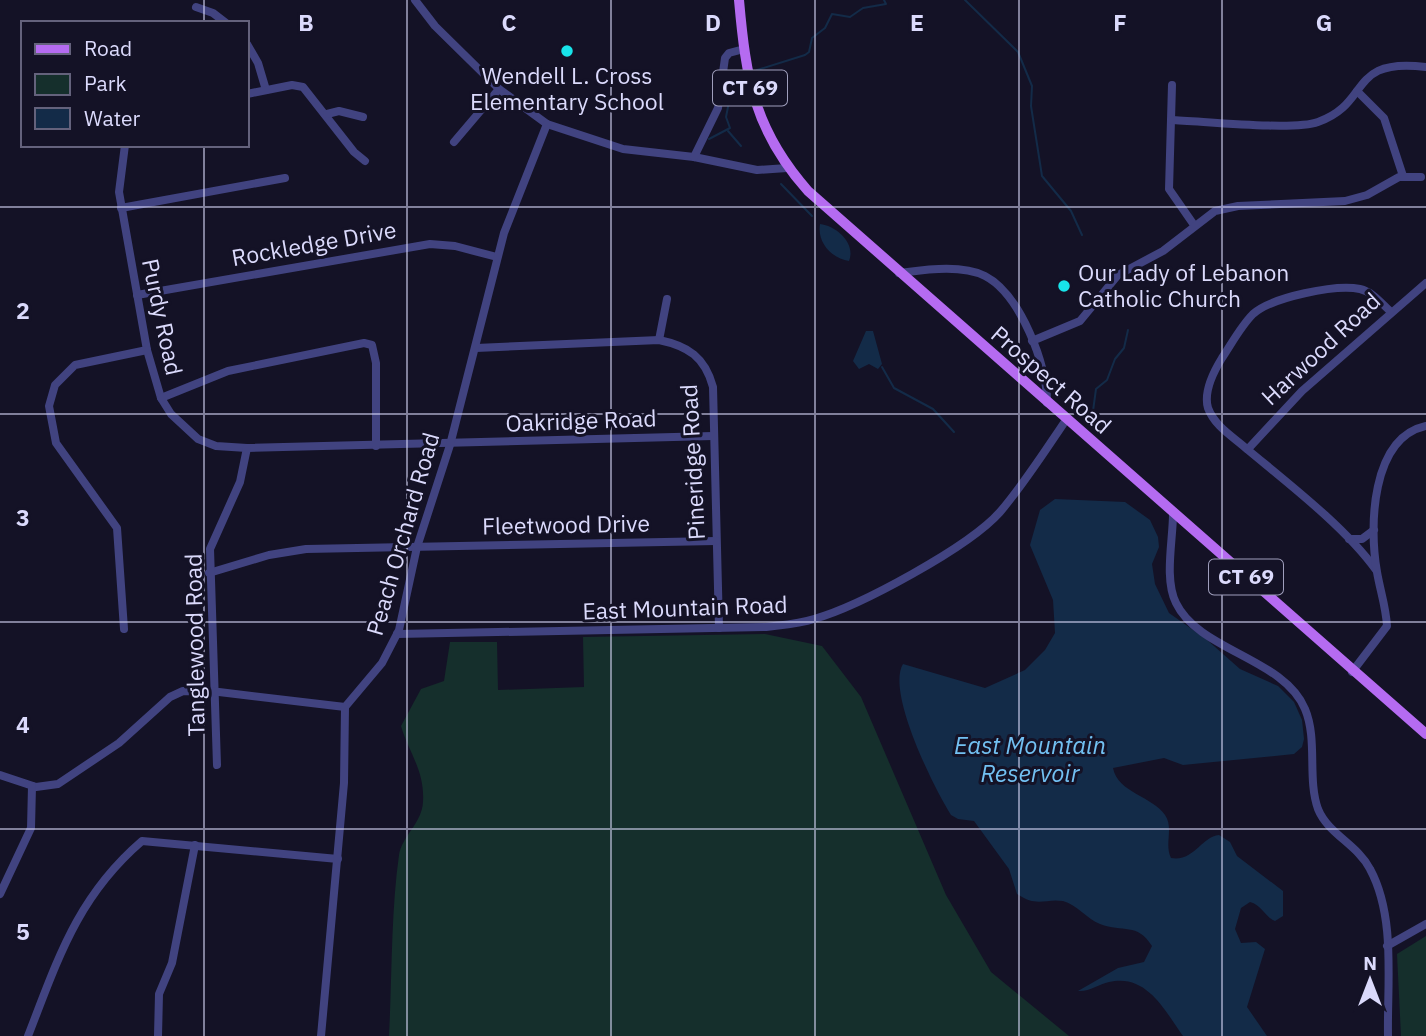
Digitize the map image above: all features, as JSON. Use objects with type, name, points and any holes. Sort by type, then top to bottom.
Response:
[{"type":"main road","name":"Prospect Road","points":[[739,0],[744,49],[758,114],[788,168],[808,191],[1352,672],[1426,734]]},
{"type":"street","points":[[415,0],[435,26],[499,89],[547,124],[624,149],[694,157],[757,170],[788,168]]},
{"type":"street","points":[[196,7],[213,13],[223,21]]},
{"type":"street","points":[[248,46],[258,63],[266,90]]},
{"type":"street","points":[[694,157],[718,108],[725,58],[729,53],[744,49]]},
{"type":"street","points":[[1171,120],[1306,125],[1332,115],[1369,75],[1385,65],[1426,67]]},
{"type":"street","points":[[1171,85],[1169,189],[1194,225]]},
{"type":"street","points":[[248,94],[300,86],[308,91],[354,152],[365,161]]},
{"type":"street","points":[[454,142],[499,89]]},
{"type":"street","points":[[1357,91],[1384,118],[1403,176]]},
{"type":"street","points":[[327,114],[339,111],[363,117]]},
{"type":"street","name":"Peach Orchard Road","points":[[345,707],[382,663],[397,634],[417,547],[450,445],[512,209],[547,124]]},
{"type":"street","name":"Purdy Road","points":[[125,147],[119,176],[121,208],[147,350],[161,398],[170,414],[198,439],[216,446],[247,448],[450,445]]},
{"type":"street","points":[[1032,341],[1080,321],[1118,275],[1163,251],[1211,213],[1232,207],[1352,200],[1403,176],[1421,177]]},
{"type":"street","points":[[121,208],[285,178]]},
{"type":"street","name":"Rockledge Drive","points":[[137,295],[423,244],[444,244],[498,257]]},
{"type":"street","points":[[899,273],[945,270],[986,277],[1007,296],[1032,341],[1047,382],[1047,404]]},
{"type":"street","name":"Harwood Road","points":[[1248,449],[1301,391],[1390,311],[1426,283]]},
{"type":"street","points":[[1376,570],[1349,539],[1214,419],[1208,406],[1207,394],[1217,366],[1254,314],[1283,298],[1359,289],[1372,294],[1390,311]]},
{"type":"street","points":[[659,340],[667,299]]},
{"type":"street","name":"Pineridge Road","points":[[476,348],[659,340],[688,348],[705,364],[713,387],[719,628]]},
{"type":"street","points":[[161,398],[236,369],[363,343],[372,345],[376,363],[376,446]]},
{"type":"street","points":[[124,629],[117,528],[55,443],[49,406],[55,385],[75,365],[147,350]]},
{"type":"street","name":"East Mountain Road","points":[[397,634],[766,627],[813,620],[840,610],[957,547],[999,513],[1066,420]]},
{"type":"street","points":[[1352,672],[1387,626],[1376,570],[1374,530],[1377,496],[1387,457],[1402,437],[1414,428],[1426,426]]},
{"type":"street","name":"Oakridge Road","points":[[450,445],[713,436]]},
{"type":"street","name":"Tanglewood Road","points":[[218,765],[209,573],[214,535],[240,482],[247,448]]},
{"type":"street","points":[[1173,514],[1171,584],[1176,603],[1189,621],[1288,685],[1305,709],[1318,809],[1328,825],[1362,856],[1382,899],[1387,946],[1388,1036]]},
{"type":"street","points":[[1349,539],[1362,539],[1374,530]]},
{"type":"street","name":"Fleetwood Drive","points":[[209,573],[289,551],[716,541]]},
{"type":"street","points":[[0,775],[32,786],[49,787],[67,779],[129,735],[173,695],[190,691],[213,691],[345,707],[344,776],[338,859],[321,1036]]},
{"type":"street","points":[[0,894],[31,828],[32,786]]},
{"type":"street","points":[[28,1036],[82,908],[118,861],[142,841],[338,859]]},
{"type":"street","points":[[158,1036],[159,994],[172,963],[195,845]]},
{"type":"street","points":[[1387,946],[1426,924]]},
{"type":"green space","points":[[765,634],[822,646],[861,697],[946,895],[991,972],[1069,1036],[389,1036],[393,922],[399,855],[422,810],[423,802],[422,781],[401,726],[421,689],[444,681],[450,642],[497,642],[498,690],[584,687],[583,637]]},
{"type":"green space","points":[[1426,936],[1426,1036],[1401,1036],[1397,954]]},
{"type":"water","points":[[820,224],[833,228],[844,237],[850,248],[849,261],[831,253],[823,243]]},
{"type":"water","points":[[866,331],[873,331],[882,364],[878,369],[869,364],[859,369],[853,361]]},
{"type":"water","name":"East Mountain Reservoir","points":[[1055,499],[1125,502],[1150,520],[1158,537],[1159,547],[1152,564],[1155,584],[1169,613],[1206,639],[1240,669],[1278,686],[1294,702],[1302,720],[1304,739],[1302,747],[1294,754],[1183,765],[1164,758],[1113,768],[1121,783],[1165,815],[1169,825],[1168,847],[1171,858],[1186,856],[1207,840],[1219,835],[1230,842],[1237,856],[1283,891],[1283,916],[1275,921],[1250,902],[1241,908],[1235,929],[1241,943],[1256,942],[1265,949],[1247,1007],[1267,1036],[1183,1036],[1153,996],[1134,983],[1109,982],[1078,991],[1118,968],[1144,962],[1152,946],[1141,934],[1100,924],[1063,901],[1036,902],[1017,894],[1009,869],[974,821],[958,819],[951,815],[914,740],[901,696],[899,677],[903,664],[985,688],[1025,670],[1045,650],[1055,633],[1053,600],[1030,545],[1040,510]]},
{"type":"waterway","points":[[757,70],[805,55],[809,52],[812,38],[825,28],[832,14],[850,17],[863,8],[886,4],[884,0]]},
{"type":"waterway","points":[[965,0],[1018,52],[1032,86],[1031,106],[1042,176],[1071,211],[1082,235]]},
{"type":"waterway","points":[[709,139],[730,128],[726,117],[731,92]]},
{"type":"waterway","points":[[728,131],[741,146]]},
{"type":"waterway","points":[[781,184],[812,216]]},
{"type":"waterway","points":[[1093,411],[1096,389],[1107,380],[1115,359],[1124,348],[1128,330]]},
{"type":"waterway","points":[[882,367],[894,388],[933,409],[954,432]]},
{"type":"place","name":"Wendell L. Cross Elementary School","points":[[567,51]]},
{"type":"place","name":"Our Lady of Lebanon Catholic Church","points":[[1064,286]]}]
